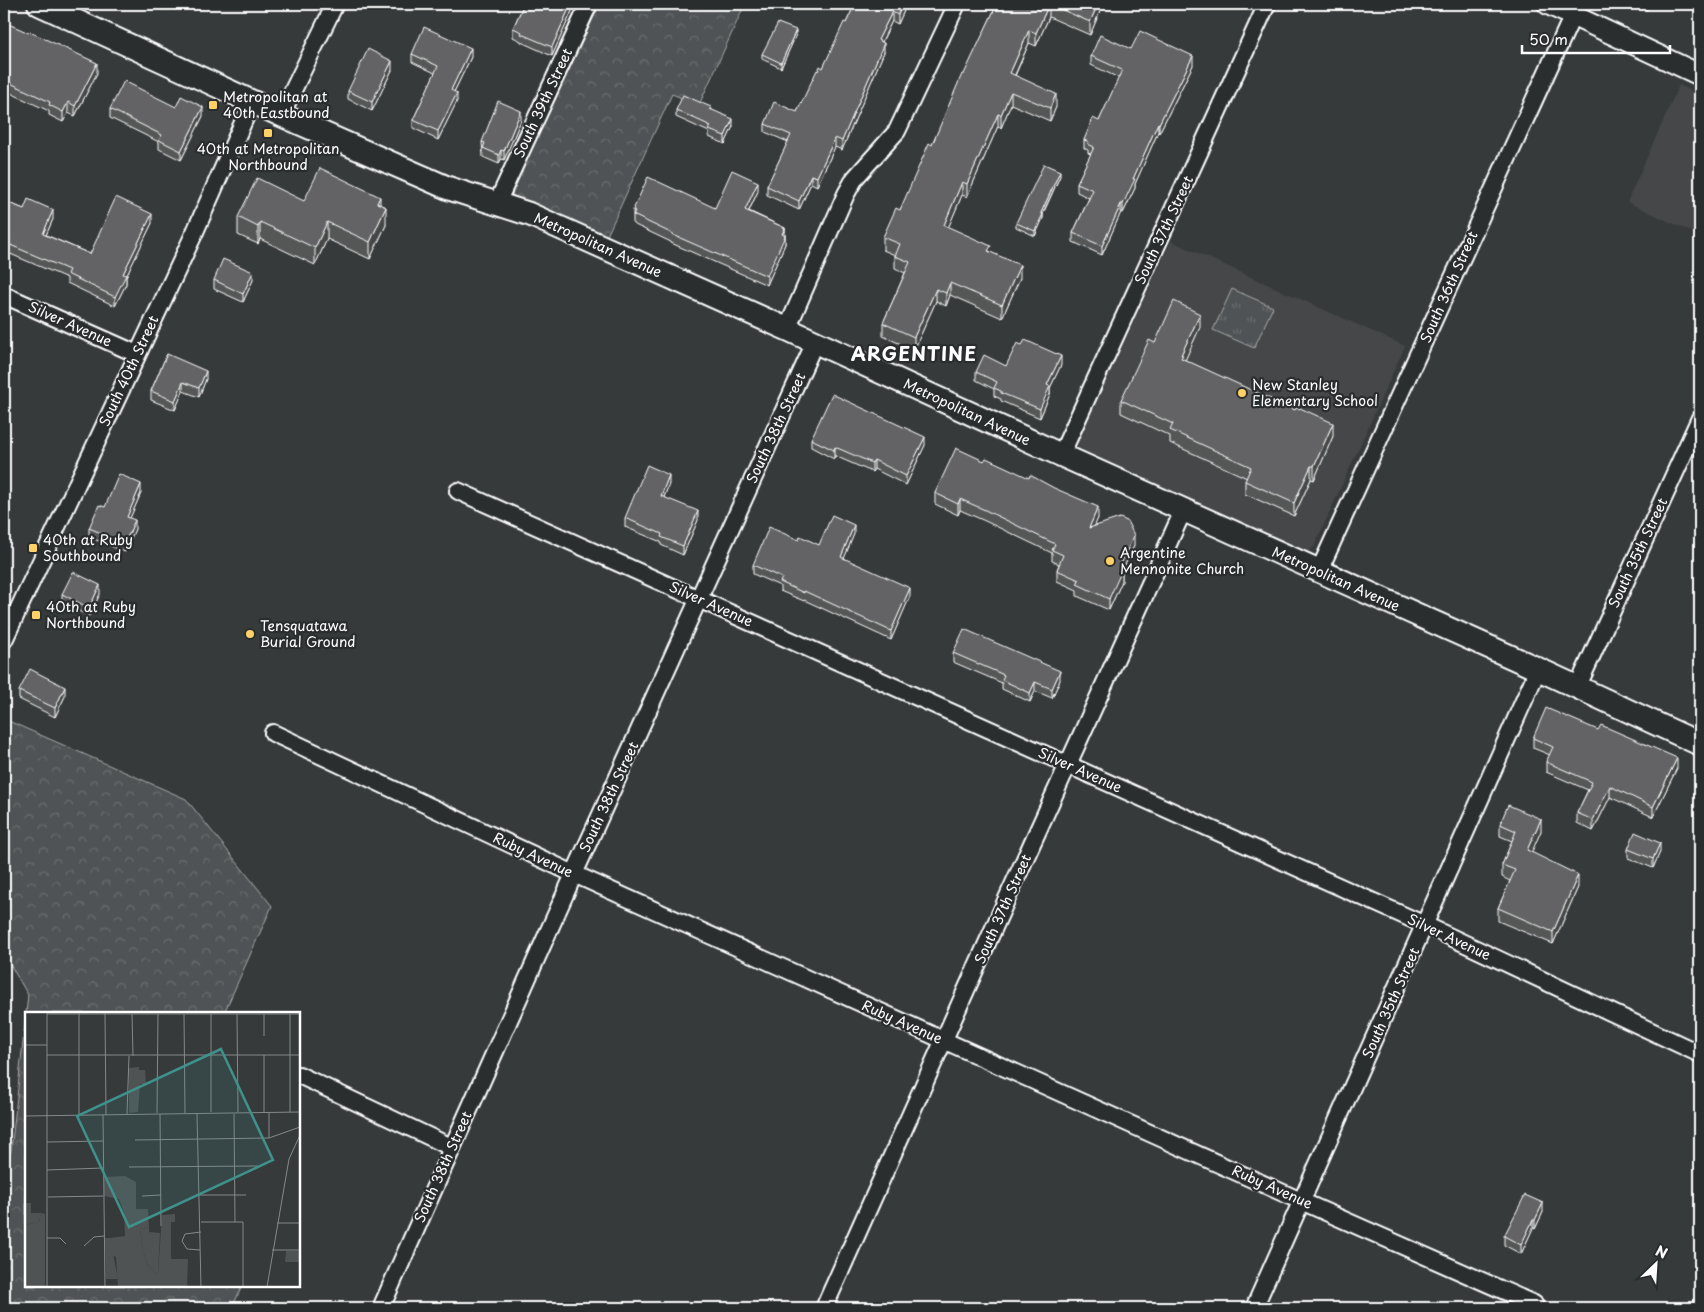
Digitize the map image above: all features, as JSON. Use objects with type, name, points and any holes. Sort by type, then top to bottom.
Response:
[{"type":"main road","name":"Metropolitan Avenue","points":[[38,4],[252,102],[448,188],[529,214],[787,329],[1183,511],[1538,669],[1700,744]]},
{"type":"street","points":[[281,115],[335,4]]},
{"type":"street","name":"South 39th Street","points":[[498,203],[589,4]]},
{"type":"street","points":[[787,329],[846,194],[855,178],[897,131],[957,4]]},
{"type":"street","name":"South 37th Street","points":[[1061,455],[1267,4]]},
{"type":"street","points":[[1548,4],[1575,10],[1700,75]]},
{"type":"street","name":"South 36th Street","points":[[1319,571],[1575,10]]},
{"type":"street","name":"South 40th Street","points":[[4,640],[7,622],[194,234],[252,102]]},
{"type":"street","name":"Silver Avenue","points":[[4,295],[137,354]]},
{"type":"street","name":"South 38th Street","points":[[381,1308],[451,1147],[815,342]]},
{"type":"street","name":"South 35th Street","points":[[1577,688],[1700,418]]},
{"type":"street","name":"Silver Avenue","points":[[458,491],[1068,764],[1425,926],[1700,1054]]},
{"type":"street","name":"South 37th Street","points":[[824,1308],[1183,511]]},
{"type":"street","name":"South 35th Street","points":[[1254,1308],[1538,669]]},
{"type":"street","name":"Ruby Avenue","points":[[273,733],[574,874],[1534,1304]]},
{"type":"street","points":[[300,1075],[451,1147]]},
{"type":"shaded area","points":[[1679,85],[1700,95],[1700,236],[1627,202]]},
{"type":"shaded area","name":"New Stanley Elementary School","points":[[1171,241],[1405,346],[1314,547],[1307,553],[1078,451],[1078,440]]},
{"type":"green space","points":[[600,4],[745,4],[699,105],[672,94],[606,238],[514,197],[512,193],[514,185]]},
{"type":"green space","points":[[1232,289],[1273,307],[1254,348],[1213,330]]},
{"type":"green space","points":[[4,719],[186,799],[272,906],[224,1012],[26,1012],[28,995],[4,954]]},
{"type":"green space","points":[[25,1024],[25,1287],[242,1287],[232,1308],[4,1308],[4,1167],[11,1151]]},
{"type":"building","points":[[524,4],[571,4],[552,47],[521,34],[522,32],[513,28]]},
{"type":"building","points":[[855,4],[903,4],[898,15],[892,12],[878,40],[884,43],[842,141],[835,138],[817,177],[811,175],[799,201],[767,186],[791,135],[765,124],[774,102],[797,112],[817,70],[820,66],[823,68],[844,22],[846,23]]},
{"type":"building","points":[[997,4],[1049,4],[1036,33],[1029,30],[1010,73],[1056,94],[1050,108],[1011,92],[1001,115],[998,114],[967,184],[962,182],[944,225],[991,246],[988,251],[1020,265],[1002,305],[950,283],[946,293],[936,289],[914,337],[883,323],[910,262],[895,256],[900,244],[883,237],[896,208],[900,210],[929,143],[932,145],[962,74],[964,74]]},
{"type":"building","points":[[1049,4],[1098,4],[1090,22]]},
{"type":"building","points":[[4,22],[97,63],[75,106],[68,102],[63,112],[49,105],[50,102],[4,80]]},
{"type":"building","points":[[778,23],[796,30],[781,63],[762,54]]},
{"type":"building","points":[[424,27],[471,48],[451,90],[457,93],[438,131],[413,120],[438,66],[412,54]]},
{"type":"building","points":[[1140,31],[1193,56],[1158,123],[1133,179],[1135,179],[1123,204],[1121,204],[1102,246],[1073,233],[1093,190],[1077,183],[1094,147],[1084,140],[1093,118],[1099,121],[1122,70],[1091,56],[1100,35],[1131,49]]},
{"type":"building","points":[[368,49],[392,61],[372,102],[348,91]]},
{"type":"building","points":[[124,81],[176,107],[181,96],[203,107],[181,151],[159,140],[162,135],[110,109]]},
{"type":"building","points":[[683,95],[733,119],[725,136],[709,130],[711,126],[676,110]]},
{"type":"building","points":[[498,101],[521,111],[504,151],[501,150],[499,155],[483,148],[485,143],[482,142]]},
{"type":"building","points":[[1044,164],[1060,171],[1035,231],[1016,223]]},
{"type":"building","points":[[320,168],[380,197],[377,203],[386,207],[370,242],[327,222],[315,248],[260,222],[258,227],[238,217],[257,178],[304,201]]},
{"type":"building","points":[[732,170],[758,182],[745,210],[785,228],[782,234],[785,236],[767,276],[671,234],[633,215],[635,211],[633,210],[648,177],[715,208]]},
{"type":"building","points":[[116,197],[152,214],[123,274],[126,275],[115,297],[67,274],[69,270],[8,244],[10,239],[4,237],[4,201],[24,209],[28,199],[53,210],[43,234],[90,254]]},
{"type":"building","points":[[223,259],[253,272],[243,294],[214,280]]},
{"type":"building","points":[[1174,301],[1200,314],[1181,358],[1295,410],[1300,408],[1333,423],[1314,466],[1311,466],[1294,503],[1245,481],[1251,467],[1170,430],[1173,424],[1121,400],[1149,340],[1155,343]]},
{"type":"building","points":[[1025,340],[1061,356],[1047,385],[1050,386],[1040,409],[1001,393],[1001,391],[994,388],[997,382],[976,372],[984,355],[1006,366],[1017,343],[1022,345]]},
{"type":"building","points":[[167,354],[206,371],[199,388],[183,382],[175,401],[151,391]]},
{"type":"building","points":[[832,394],[925,437],[906,476],[874,460],[872,463],[835,447],[834,450],[811,439]]},
{"type":"building","points":[[956,448],[984,461],[986,458],[1029,478],[1030,475],[1054,488],[1098,507],[1089,528],[1120,518],[1127,521],[1134,535],[1119,568],[1122,570],[1109,599],[1077,584],[1079,580],[1057,570],[1063,555],[1052,550],[1055,544],[960,499],[958,504],[935,493]]},
{"type":"building","points":[[647,465],[669,475],[661,496],[698,511],[683,546],[661,537],[662,534],[625,518]]},
{"type":"building","points":[[119,474],[141,484],[127,517],[135,520],[125,543],[89,528],[99,505],[105,507]]},
{"type":"building","points":[[832,515],[854,525],[841,557],[910,588],[891,631],[780,582],[782,578],[753,565],[769,527],[799,540],[800,536],[819,545]]},
{"type":"building","points":[[73,572],[100,585],[89,608],[62,594]]},
{"type":"building","points":[[964,629],[1060,671],[1052,689],[1035,682],[1030,693],[1002,680],[1004,675],[953,653]]},
{"type":"building","points":[[30,669],[65,687],[55,708],[19,691]]},
{"type":"building","points":[[1546,708],[1598,730],[1601,725],[1677,758],[1653,807],[1610,786],[1593,820],[1577,813],[1592,782],[1546,762],[1553,747],[1533,738]]},
{"type":"building","points":[[1508,805],[1541,819],[1527,850],[1578,875],[1553,932],[1498,908],[1515,870],[1502,865],[1516,831],[1500,824]]},
{"type":"building","points":[[1635,832],[1660,843],[1653,859],[1628,849]]},
{"type":"building","points":[[1525,1195],[1543,1203],[1521,1245],[1504,1236]]},
{"type":"place","name":"Metropolitan at 40th Eastbound","points":[[213,105]]},
{"type":"place","name":"40th at Metropolitan Northbound","points":[[268,133]]},
{"type":"place","name":"New Stanley Elementary School","points":[[1242,393]]},
{"type":"place","name":"40th at Ruby Southbound","points":[[33,548]]},
{"type":"place","name":"Argentine Mennonite Church","points":[[1110,561]]},
{"type":"place","name":"40th at Ruby Northbound","points":[[36,615]]},
{"type":"place","name":"Tensquatawa Burial Ground","points":[[250,634]]},
{"type":"district","name":"ARGENTINE","points":[[914,354]]}]
